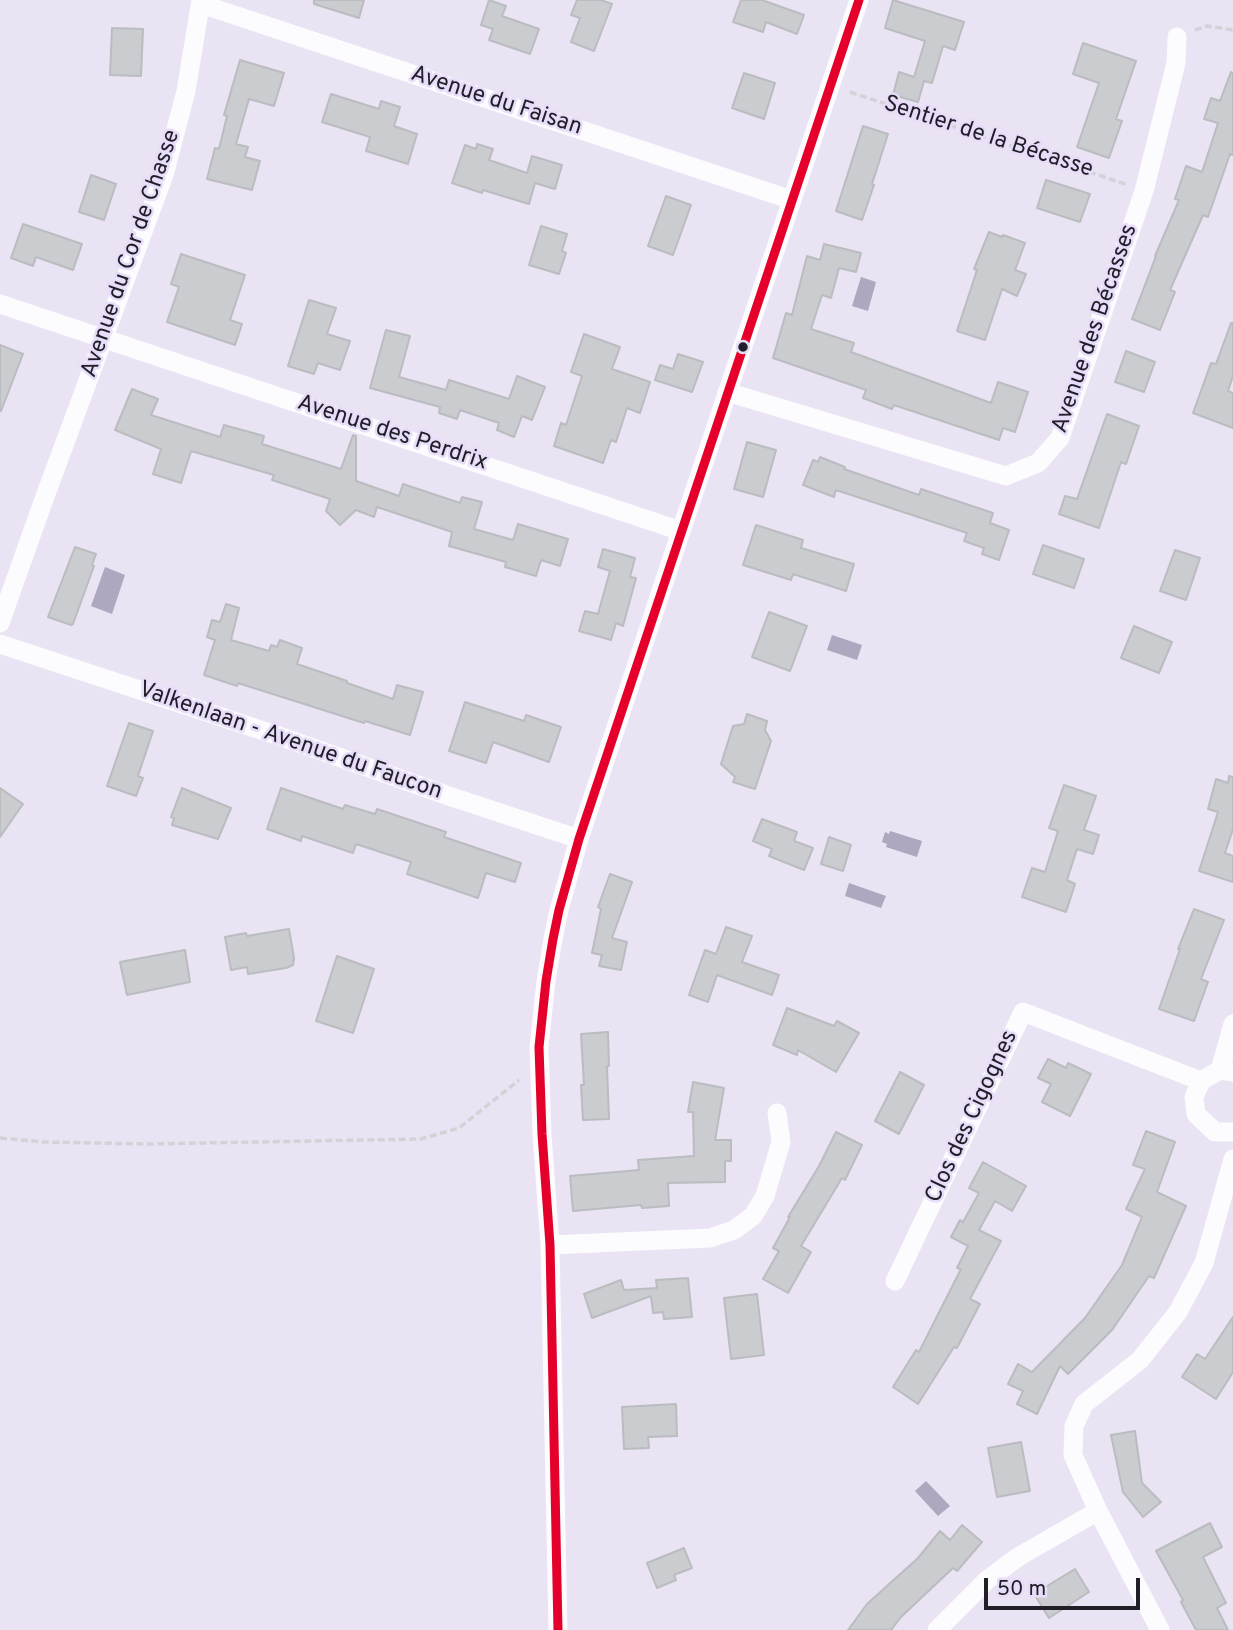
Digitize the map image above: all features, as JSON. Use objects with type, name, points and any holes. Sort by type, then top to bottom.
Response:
[{"type":"street","points":[[558,1630],[550,1245],[539,1046],[553,939],[579,839],[859,0]]},
{"type":"street","name":"Avenue du Faisan","points":[[201,2],[792,200]]},
{"type":"street","name":"Avenue du Cor de Chasse","points":[[0,623],[164,175],[186,91],[201,2]]},
{"type":"street","name":"Avenue des Bécasses","points":[[727,392],[1006,476],[1038,463],[1060,438],[1144,191],[1177,63],[1177,37]]},
{"type":"street","name":"Avenue des Perdrix","points":[[0,304],[681,531]]},
{"type":"street","name":"Valkenlaan - Avenue du Faucon","points":[[0,645],[279,736],[579,839]]},
{"type":"street","name":"Clos des Cigognes","points":[[895,1281],[1023,1012],[1201,1081]]},
{"type":"street","points":[[1233,1024],[1227,1071],[1201,1081],[1194,1097],[1196,1114],[1215,1132],[1233,1132]]},
{"type":"street","points":[[550,1245],[710,1238],[734,1230],[752,1216],[765,1196],[781,1142],[777,1112]]},
{"type":"street","points":[[1160,1630],[1098,1511],[1073,1455],[1074,1426],[1084,1404],[1140,1360],[1178,1312],[1204,1263],[1233,1159]]},
{"type":"street","points":[[937,1630],[987,1580],[1018,1557],[1098,1511]]},
{"type":"path","points":[[1177,37],[1206,26],[1233,30]]},
{"type":"path","name":"Sentier de la Bécasse","points":[[831,86],[1144,191]]},
{"type":"path","points":[[0,1138],[44,1142],[146,1144],[421,1139],[459,1128],[540,1063]]},
{"type":"shaded area","points":[[861,277],[876,282],[868,311],[852,306]]},
{"type":"shaded area","points":[[105,567],[125,575],[112,614],[91,606]]},
{"type":"shaded area","points":[[832,635],[862,645],[857,660],[827,650]]},
{"type":"shaded area","points":[[890,831],[922,841],[917,857],[886,847],[887,844],[882,842],[885,832],[889,834]]},
{"type":"shaded area","points":[[849,883],[886,896],[881,908],[845,896]]},
{"type":"shaded area","points":[[926,1481],[950,1506],[938,1516],[915,1491]]},
{"type":"building","points":[[314,0],[364,0],[359,18],[314,4]]},
{"type":"building","points":[[489,0],[506,6],[502,16],[539,29],[530,54],[489,40],[493,29],[481,25]]},
{"type":"building","points":[[577,0],[601,0],[612,4],[594,51],[571,42],[580,18],[571,15]]},
{"type":"building","points":[[741,0],[762,0],[804,15],[797,34],[766,22],[763,32],[733,22]]},
{"type":"building","points":[[893,0],[964,22],[955,50],[943,46],[932,83],[924,81],[918,102],[893,95],[899,72],[914,77],[925,41],[885,28]]},
{"type":"building","points":[[112,28],[143,29],[141,76],[110,75]]},
{"type":"building","points":[[1083,43],[1136,61],[1116,119],[1122,121],[1109,158],[1077,147],[1099,83],[1073,74]]},
{"type":"building","points":[[240,60],[284,73],[274,106],[249,99],[236,144],[248,147],[245,157],[260,161],[252,190],[207,179],[215,148],[219,149],[227,116],[224,115]]},
{"type":"building","points":[[1231,72],[1233,155],[1230,154],[1208,217],[1203,215],[1170,290],[1175,292],[1160,330],[1132,319],[1179,200],[1175,199],[1186,166],[1202,172],[1218,123],[1204,119],[1211,98],[1220,101]]},
{"type":"building","points":[[744,73],[775,83],[764,119],[732,108]]},
{"type":"building","points":[[331,94],[379,109],[381,101],[400,107],[394,126],[417,134],[408,164],[366,151],[370,137],[322,122]]},
{"type":"building","points":[[863,126],[888,134],[862,220],[836,211]]},
{"type":"building","points":[[477,144],[493,149],[489,160],[527,173],[532,156],[562,165],[555,189],[535,183],[529,204],[452,183],[465,145],[476,149]]},
{"type":"building","points":[[91,175],[116,184],[104,220],[79,212]]},
{"type":"building","points":[[1046,180],[1090,194],[1080,222],[1037,208]]},
{"type":"building","points":[[666,196],[691,205],[673,255],[648,246]]},
{"type":"building","points":[[23,224],[82,244],[73,270],[36,257],[33,266],[11,258]]},
{"type":"building","points":[[541,226],[567,234],[562,251],[566,253],[559,274],[529,265]]},
{"type":"building","points":[[989,232],[1025,243],[1015,270],[1026,274],[1017,296],[1002,289],[985,340],[957,331],[977,270],[974,269]]},
{"type":"building","points":[[824,244],[861,253],[856,272],[839,268],[831,298],[822,295],[811,329],[854,343],[851,352],[991,403],[998,382],[1028,392],[1015,432],[1003,428],[999,440],[894,405],[892,409],[863,398],[866,390],[773,358],[786,313],[792,315],[807,256],[820,260]]},
{"type":"building","points":[[181,254],[245,275],[230,320],[242,324],[235,345],[167,322],[179,287],[171,284]]},
{"type":"building","points":[[309,300],[336,308],[327,334],[350,341],[340,370],[318,363],[314,374],[288,366]]},
{"type":"building","points":[[1231,323],[1233,376],[1228,391],[1233,393],[1233,428],[1193,413],[1211,363],[1216,364]]},
{"type":"building","points":[[386,330],[410,336],[399,377],[446,390],[449,380],[509,399],[517,376],[545,387],[532,420],[522,416],[514,437],[497,430],[499,423],[460,410],[457,419],[439,413],[440,407],[370,388]]},
{"type":"building","points":[[584,334],[620,347],[612,369],[650,382],[640,413],[627,408],[616,442],[611,440],[603,463],[554,446],[561,423],[566,425],[582,376],[571,372]]},
{"type":"building","points":[[0,345],[23,354],[1,411],[0,411]]},
{"type":"building","points":[[1126,351],[1155,362],[1144,392],[1115,382]]},
{"type":"building","points":[[678,354],[703,362],[692,392],[655,380],[660,365],[673,369]]},
{"type":"building","points":[[132,389],[158,399],[151,415],[220,437],[224,425],[264,436],[262,444],[341,469],[353,435],[356,436],[356,481],[399,496],[403,484],[460,503],[462,497],[482,502],[474,529],[513,540],[518,524],[568,539],[560,566],[541,560],[536,576],[505,567],[506,562],[449,546],[452,532],[377,507],[374,517],[356,510],[340,525],[326,511],[330,499],[272,480],[274,475],[191,451],[181,483],[153,474],[161,449],[115,430]]},
{"type":"building","points":[[1107,414],[1139,426],[1126,464],[1121,462],[1099,528],[1059,514],[1065,496],[1077,499]]},
{"type":"building","points":[[747,442],[776,450],[763,497],[734,489]]},
{"type":"building","points":[[820,457],[845,467],[844,469],[919,495],[921,489],[993,513],[990,523],[1009,530],[999,560],[982,554],[984,548],[964,541],[967,533],[836,490],[834,497],[803,485],[813,460],[818,462]]},
{"type":"building","points":[[756,525],[803,540],[801,548],[854,564],[846,591],[793,574],[791,580],[743,565]]},
{"type":"building","points":[[1043,545],[1084,559],[1074,588],[1033,574]]},
{"type":"building","points":[[75,547],[96,554],[71,625],[48,617]]},
{"type":"building","points":[[603,549],[635,558],[630,577],[636,578],[623,626],[616,623],[611,640],[579,631],[585,611],[598,614],[610,571],[598,567]]},
{"type":"building","points":[[1175,550],[1200,558],[1186,600],[1160,591]]},
{"type":"building","points":[[226,604],[239,608],[231,640],[269,651],[271,645],[277,647],[280,640],[302,648],[297,664],[393,699],[397,685],[423,692],[410,735],[204,675],[215,640],[207,637],[212,620],[220,622]]},
{"type":"building","points":[[769,612],[807,626],[790,671],[752,657]]},
{"type":"building","points":[[1134,626],[1172,642],[1159,673],[1121,658]]},
{"type":"building","points":[[465,702],[524,721],[526,715],[561,727],[549,762],[493,742],[486,763],[449,751]]},
{"type":"building","points":[[747,714],[767,721],[765,730],[771,741],[755,789],[733,782],[735,777],[721,764],[733,726],[744,724]]},
{"type":"building","points":[[129,723],[153,731],[138,776],[143,778],[136,796],[107,786]]},
{"type":"building","points":[[1229,776],[1233,777],[1233,829],[1225,853],[1233,856],[1233,882],[1199,871],[1218,812],[1208,809],[1216,779],[1228,783]]},
{"type":"building","points":[[1064,785],[1096,796],[1084,830],[1099,835],[1093,854],[1077,849],[1067,880],[1075,884],[1066,912],[1022,897],[1032,868],[1045,872],[1058,831],[1049,828]]},
{"type":"building","points":[[0,788],[23,804],[0,837]]},
{"type":"building","points":[[182,788],[231,808],[218,839],[172,825],[174,818],[171,817]]},
{"type":"building","points":[[281,788],[343,809],[345,805],[375,814],[377,809],[446,832],[444,837],[521,863],[515,882],[486,873],[478,898],[407,874],[411,862],[356,844],[353,853],[302,836],[301,841],[267,829]]},
{"type":"building","points":[[762,819],[797,832],[794,841],[813,848],[804,870],[769,856],[772,849],[753,841]]},
{"type":"building","points":[[829,837],[851,845],[843,871],[821,864]]},
{"type":"building","points":[[610,874],[632,882],[612,938],[627,942],[621,970],[599,966],[602,955],[592,953],[601,909],[598,907]]},
{"type":"building","points":[[1194,909],[1224,920],[1201,979],[1208,982],[1194,1021],[1159,1009]]},
{"type":"building","points":[[726,927],[752,936],[742,962],[779,975],[772,995],[717,975],[708,1002],[689,995],[705,950],[716,954]]},
{"type":"building","points":[[289,929],[293,965],[248,974],[247,967],[231,970],[225,937]]},
{"type":"building","points":[[185,950],[190,982],[127,995],[120,962]]},
{"type":"building","points":[[337,956],[374,969],[353,1033],[316,1021]]},
{"type":"building","points":[[787,1008],[834,1026],[837,1021],[859,1033],[836,1072],[798,1050],[797,1055],[773,1045]]},
{"type":"building","points":[[608,1032],[609,1119],[583,1120],[581,1034]]},
{"type":"building","points":[[1048,1059],[1066,1068],[1068,1063],[1091,1074],[1070,1116],[1042,1102],[1051,1084],[1038,1078]]},
{"type":"building","points":[[900,1072],[924,1085],[899,1134],[875,1121]]},
{"type":"building","points":[[693,1082],[724,1088],[715,1140],[731,1140],[731,1161],[725,1161],[725,1182],[668,1183],[669,1206],[642,1208],[641,1205],[573,1211],[570,1176],[639,1170],[638,1160],[694,1156],[693,1112],[688,1112]]},
{"type":"building","points":[[1146,1131],[1175,1142],[1157,1192],[1186,1206],[1154,1278],[1149,1276],[1112,1330],[1068,1374],[1060,1366],[1037,1414],[1017,1404],[1023,1391],[1008,1384],[1018,1364],[1032,1372],[1085,1318],[1122,1265],[1142,1217],[1126,1209],[1145,1169],[1133,1165]]},
{"type":"building","points":[[836,1132],[862,1145],[845,1180],[842,1178],[801,1246],[811,1252],[788,1293],[763,1279],[779,1251],[773,1248],[788,1217]]},
{"type":"building","points":[[983,1162],[1026,1186],[1012,1211],[995,1201],[979,1230],[1001,1241],[970,1299],[980,1304],[957,1348],[954,1347],[918,1404],[893,1387],[916,1350],[919,1352],[961,1269],[957,1268],[968,1246],[951,1237],[979,1193],[969,1188]]},
{"type":"building","points":[[688,1278],[692,1317],[664,1319],[663,1312],[653,1313],[651,1296],[592,1318],[584,1294],[621,1280],[624,1290],[657,1288],[656,1280]]},
{"type":"building","points":[[757,1294],[764,1355],[731,1359],[724,1298]]},
{"type":"building","points":[[1233,1317],[1233,1372],[1216,1399],[1182,1377],[1197,1354],[1205,1359]]},
{"type":"building","points":[[676,1404],[677,1436],[648,1437],[649,1448],[624,1449],[622,1407]]},
{"type":"building","points":[[1135,1431],[1142,1483],[1161,1502],[1143,1517],[1123,1492],[1111,1435]]},
{"type":"building","points":[[1021,1442],[1030,1491],[997,1497],[988,1448]]},
{"type":"building","points":[[1210,1523],[1222,1547],[1203,1557],[1226,1603],[1217,1608],[1228,1630],[1196,1630],[1156,1551]]},
{"type":"building","points":[[962,1525],[982,1542],[957,1571],[953,1568],[901,1617],[891,1630],[848,1630],[867,1604],[918,1558],[940,1531],[950,1540]]},
{"type":"building","points":[[684,1548],[692,1568],[674,1575],[676,1580],[657,1588],[647,1563]]},
{"type":"building","points":[[1075,1569],[1089,1592],[1049,1618],[1034,1594]]},
{"type":"transit line","points":[[558,1630],[550,1245],[539,1047],[553,939],[579,839],[859,0]]}]
